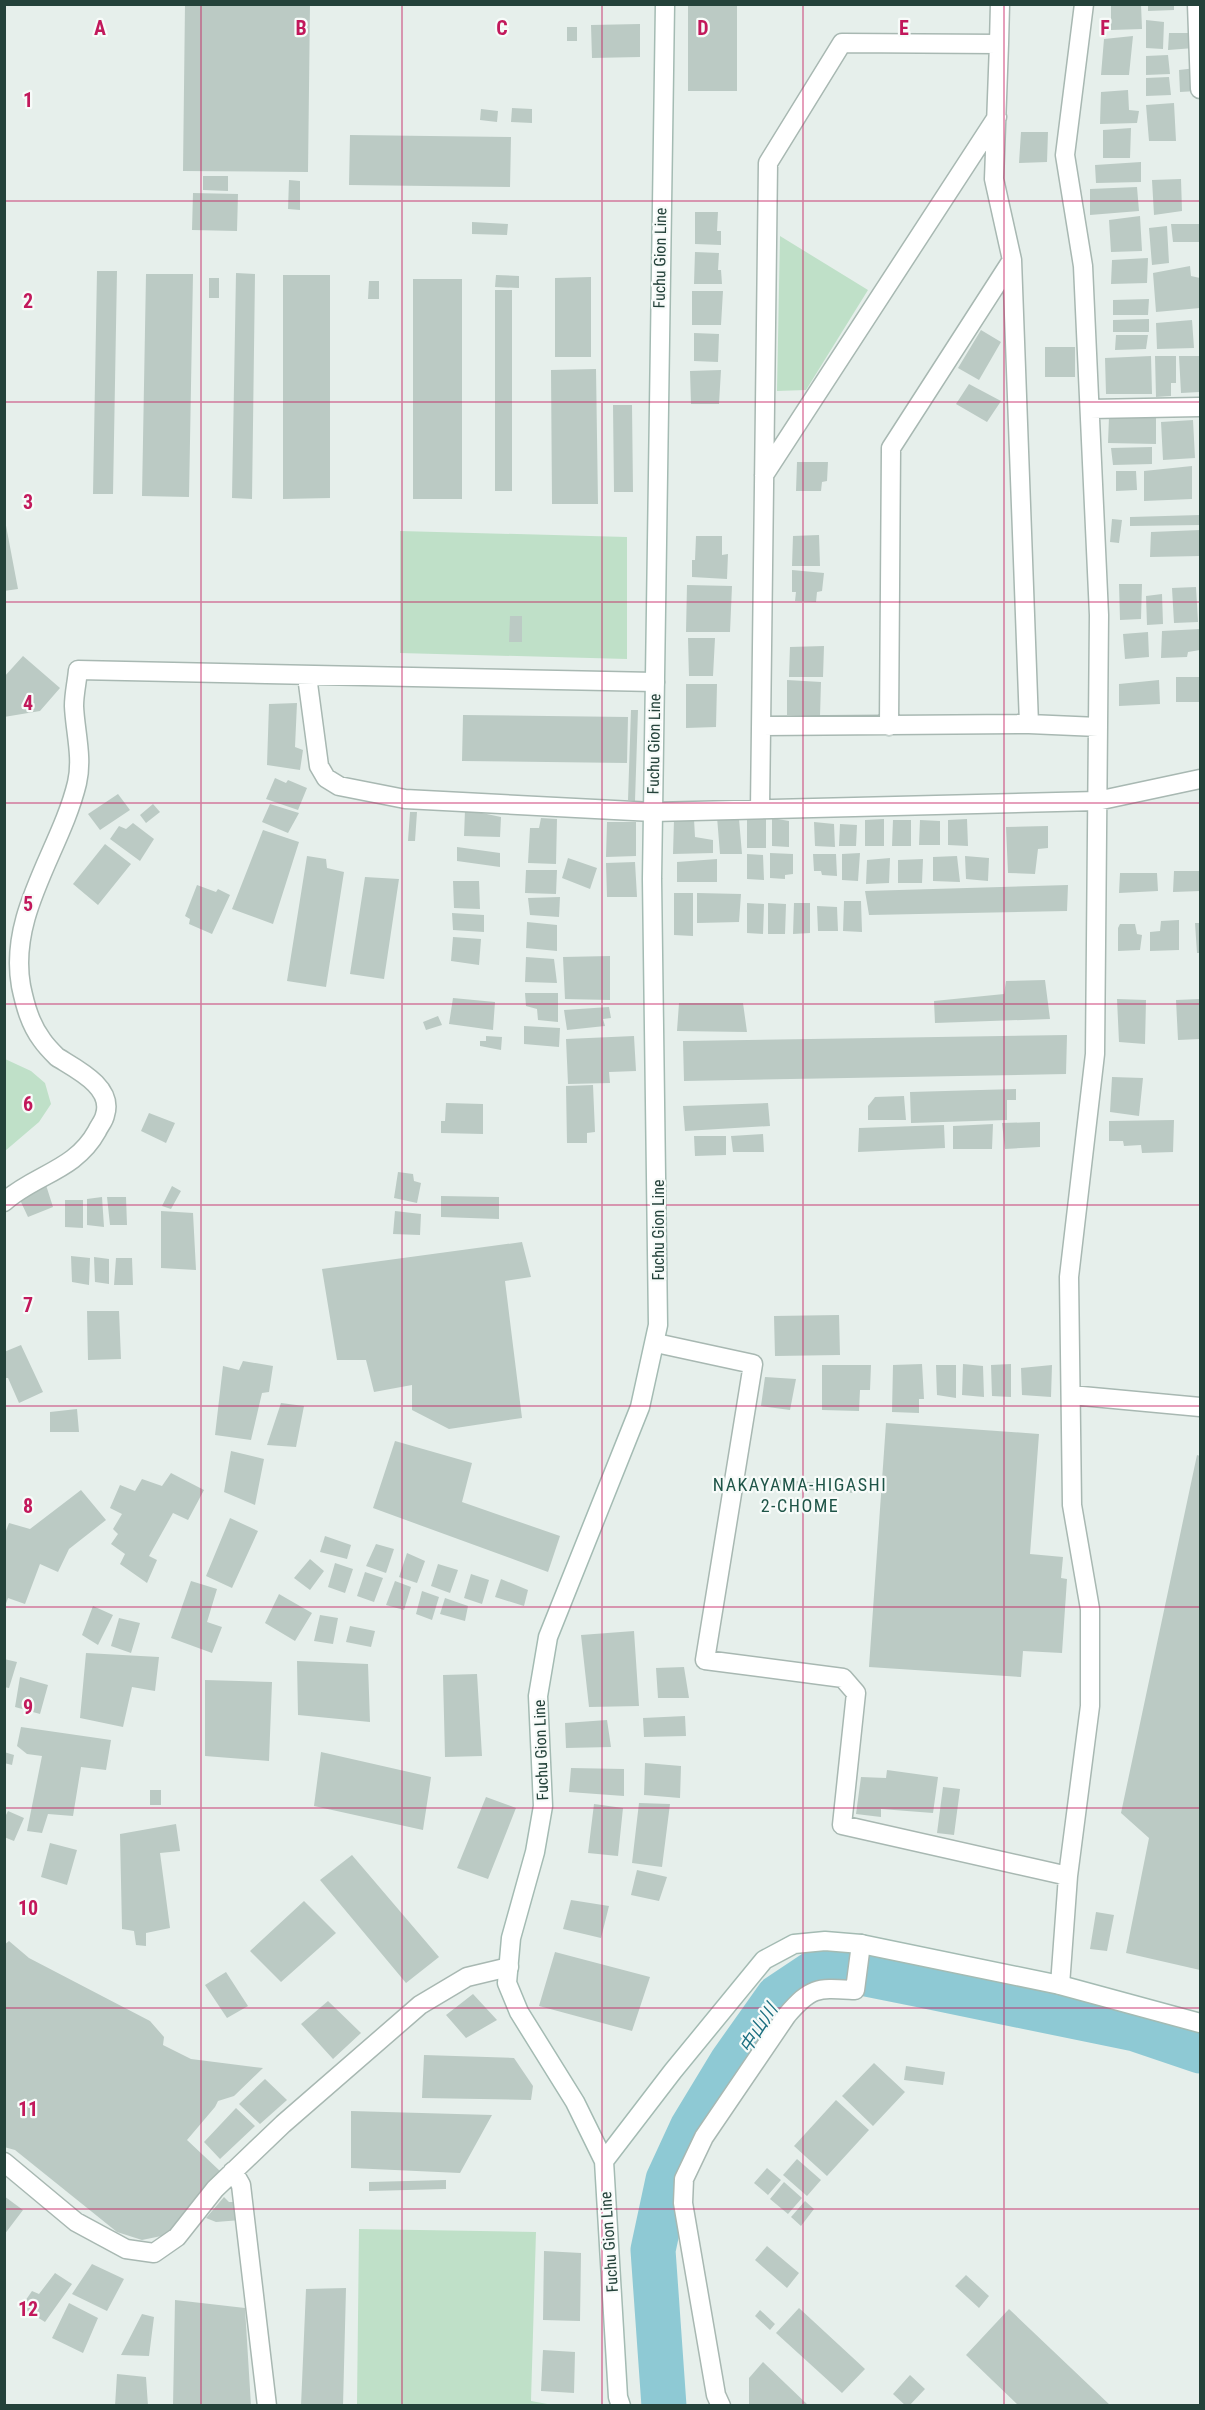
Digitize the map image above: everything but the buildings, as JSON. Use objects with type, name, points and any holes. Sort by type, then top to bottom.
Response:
[{"type":"street","name":"Fuchu Gion Line","points":[[621,2406],[618,2397],[604,2161],[576,2102],[519,2012],[507,1983],[511,1938],[535,1852],[543,1806],[538,1696],[548,1637],[640,1407],[656,1343],[658,1325],[653,812],[665,4]]},
{"type":"street","points":[[1000,4],[998,116],[994,179],[1012,260],[1029,724]]},
{"type":"street","points":[[1060,1985],[1068,1876],[1090,1706],[1090,1609],[1072,1504],[1069,1277],[1095,1054],[1099,615],[1083,266],[1065,155],[1084,4]]},
{"type":"street","points":[[1197,4],[1200,89]]},
{"type":"street","points":[[760,809],[768,163],[842,43],[999,44]]},
{"type":"street","points":[[764,475],[998,116]]},
{"type":"street","points":[[889,726],[891,448],[1012,260]]},
{"type":"street","points":[[1090,409],[1200,407]]},
{"type":"street","points":[[4,1202],[22,1188],[73,1161],[94,1136],[106,1115],[106,1100],[94,1083],[55,1055],[41,1039],[28,1017],[20,983],[21,937],[30,902],[66,820],[78,781],[79,756],[74,704],[78,670],[655,682]]},
{"type":"street","points":[[307,676],[319,766],[327,778],[339,786],[405,799],[653,812],[1097,801],[1200,779]]},
{"type":"street","points":[[761,726],[1029,724],[1098,727]]},
{"type":"street","points":[[656,1343],[753,1364],[705,1660],[843,1678],[856,1693],[842,1825],[1068,1876]]},
{"type":"street","points":[[1071,1395],[1200,1407]]},
{"type":"street","points":[[604,2161],[673,2071],[764,1960],[794,1944],[825,1941],[1060,1985],[1200,2024]]},
{"type":"street","points":[[722,2406],[716,2395],[683,2203],[684,2179],[704,2137],[787,2015],[803,1996],[824,1989],[855,1990],[861,1949]]},
{"type":"street","points":[[4,2162],[76,2222],[126,2248],[154,2253],[177,2237],[214,2189],[283,2124],[420,2005],[467,1977],[509,1966]]},
{"type":"street","points":[[233,2172],[241,2185],[267,2406]]},
{"type":"green space","points":[[780,236],[868,290],[806,390],[777,391]]},
{"type":"green space","points":[[400,531],[627,537],[627,659],[400,653]]},
{"type":"green space","points":[[5,1059],[31,1071],[45,1083],[51,1104],[39,1122],[5,1151]]},
{"type":"green space","points":[[359,2229],[536,2232],[531,2401],[553,2405],[357,2405]]},
{"type":"waterway","name":"中山川","points":[[664,2406],[653,2250],[668,2180],[692,2128],[732,2062],[778,1997],[817,1971],[841,1969],[1135,2029],[1200,2051]]},
{"type":"district","name":"NAKAYAMA-HIGASHI 2-CHOME","points":[[800,1494]]}]
